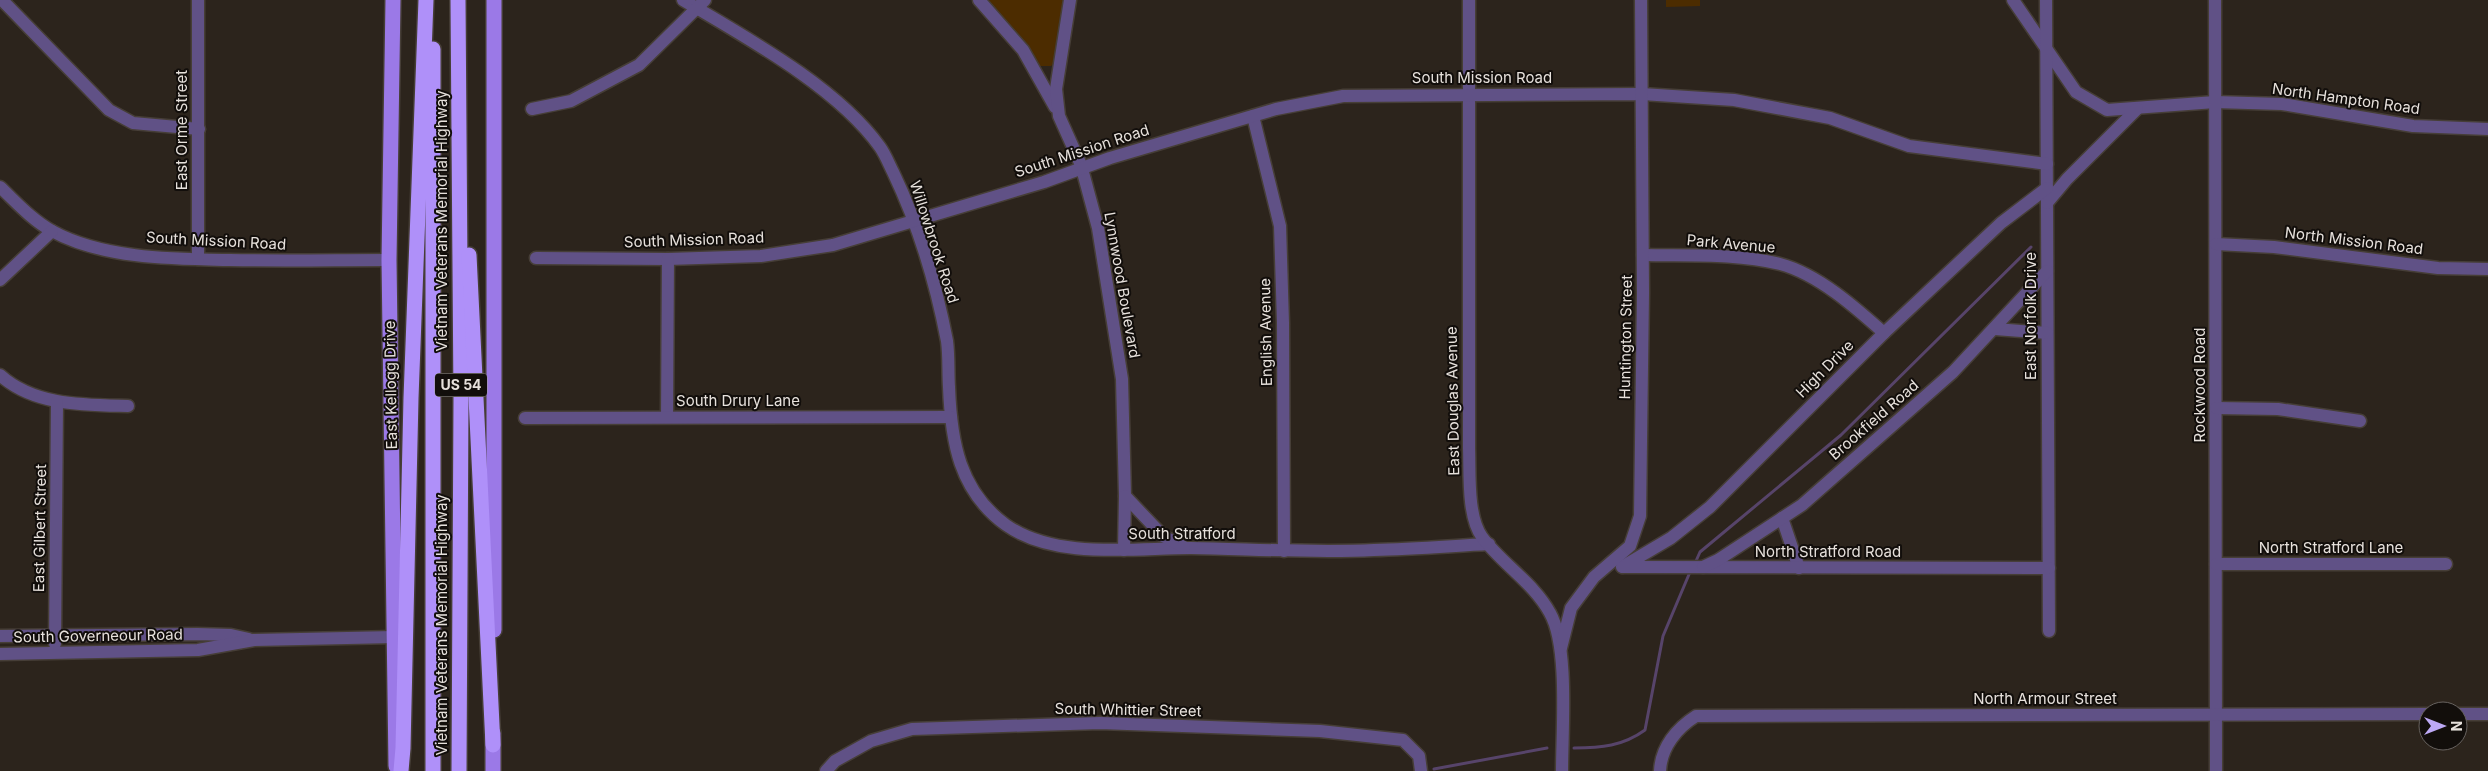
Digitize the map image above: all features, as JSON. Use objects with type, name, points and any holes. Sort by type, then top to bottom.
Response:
[{"type":"highway","points":[[401,771],[411,398],[426,0]]},
{"type":"highway","name":"Vietnam Veterans Memorial Highway","points":[[433,0],[433,771]]},
{"type":"highway","name":"Vietnam Veterans Memorial Highway","points":[[458,0],[461,391],[459,771]]},
{"type":"highway","points":[[458,20],[493,745]]},
{"type":"main road","name":"East Kellogg Drive","points":[[393,0],[390,260],[396,771]]},
{"type":"main road","points":[[493,771],[494,0]]},
{"type":"street","points":[[2,0],[109,110],[133,123],[199,129]]},
{"type":"street","name":"East Orme Street","points":[[198,0],[198,259]]},
{"type":"street","name":"Willowbrook Road","points":[[684,0],[701,4],[835,98],[881,148],[905,197],[933,284],[947,344],[951,416]]},
{"type":"street","points":[[979,0],[1023,50],[1043,82],[1059,116]]},
{"type":"street","name":"Lynnwood Boulevard","points":[[1070,0],[1056,89],[1059,116],[1082,168],[1098,228],[1122,379],[1125,496],[1124,550]]},
{"type":"street","name":"East Douglas Avenue","points":[[1469,0],[1468,448],[1472,510],[1481,536],[1520,576],[1550,614],[1561,648],[1562,771]]},
{"type":"street","name":"Huntington Street","points":[[1561,648],[1571,608],[1594,577],[1630,546],[1640,516],[1643,255],[1641,0]]},
{"type":"street","name":"North Hampton Road","points":[[2014,0],[2076,92],[2107,110],[2216,102],[2282,104],[2413,126],[2488,129]]},
{"type":"street","name":"East Norfolk Drive","points":[[2046,0],[2049,631]]},
{"type":"street","name":"Rockwood Road","points":[[2215,0],[2216,771]]},
{"type":"street","points":[[532,109],[571,100],[639,65],[701,4]]},
{"type":"street","points":[[1642,94],[1734,100],[1830,118],[1909,146],[2046,164]]},
{"type":"street","name":"South Mission Road","points":[[536,258],[668,259],[761,256],[833,245],[1253,116],[1343,96],[1642,94]]},
{"type":"street","points":[[2046,203],[2067,179],[2137,109]]},
{"type":"street","name":"English Avenue","points":[[1253,116],[1280,226],[1283,323],[1284,551]]},
{"type":"street","name":"South Mission Road","points":[[0,187],[52,231],[97,248],[173,259],[390,260]]},
{"type":"street","name":"High Drive","points":[[1622,567],[1671,538],[1710,507],[1884,333],[2000,223],[2046,188]]},
{"type":"street","points":[[0,280],[52,231]]},
{"type":"street","name":"North Mission Road","points":[[2216,244],[2274,247],[2438,268],[2488,269]]},
{"type":"street","name":"Park Avenue","points":[[1643,255],[1723,257],[1781,264],[1828,286],[1884,333]]},
{"type":"street","points":[[667,417],[668,259]]},
{"type":"street","name":"Brookfield Road","points":[[1703,567],[1718,560],[1802,505],[1954,372],[2047,272]]},
{"type":"street","points":[[1995,329],[2047,333]]},
{"type":"street","points":[[0,375],[18,387],[57,402],[128,406]]},
{"type":"street","name":"East Gilbert Street","points":[[55,654],[57,402]]},
{"type":"street","points":[[2216,408],[2278,409],[2360,421]]},
{"type":"street","name":"South Stratford","points":[[951,416],[956,454],[968,484],[978,497],[1006,525],[1047,544],[1124,550],[1190,548],[1284,551],[1373,550],[1489,544]]},
{"type":"street","name":"South Drury Lane","points":[[525,418],[951,416]]},
{"type":"street","points":[[1125,496],[1163,536],[1180,546],[1190,548]]},
{"type":"street","points":[[1782,518],[1800,568]]},
{"type":"street","name":"North Stratford Lane","points":[[2216,564],[2446,564]]},
{"type":"street","name":"North Stratford Road","points":[[1606,566],[2049,568]]},
{"type":"street","name":"South Governeour Road","points":[[0,636],[197,634],[231,635],[254,640]]},
{"type":"street","name":"South Governeour Road","points":[[197,634],[198,650]]},
{"type":"street","name":"South Governeour Road","points":[[0,654],[198,650],[254,640],[394,638]]},
{"type":"street","name":"North Armour Street","points":[[1660,771],[1660,764],[1671,738],[1682,725],[1696,716],[2418,714]]},
{"type":"street","points":[[2468,714],[2488,714]]},
{"type":"street","name":"South Whittier Street","points":[[826,771],[835,761],[871,741],[912,729],[1100,724],[1320,731],[1402,740],[1419,756],[1421,771]]},
{"type":"shaded area","points":[[988,0],[1065,0],[1055,63],[1051,66],[1040,66]]},
{"type":"shaded area","points":[[1666,0],[1700,0],[1700,6],[1666,7]]},
{"type":"waterway","points":[[1696,561],[1700,552],[1841,435],[2031,247]]},
{"type":"waterway","points":[[1574,748],[1620,743],[1645,730],[1663,636],[1690,572]]},
{"type":"waterway","points":[[1434,769],[1547,748]]}]
